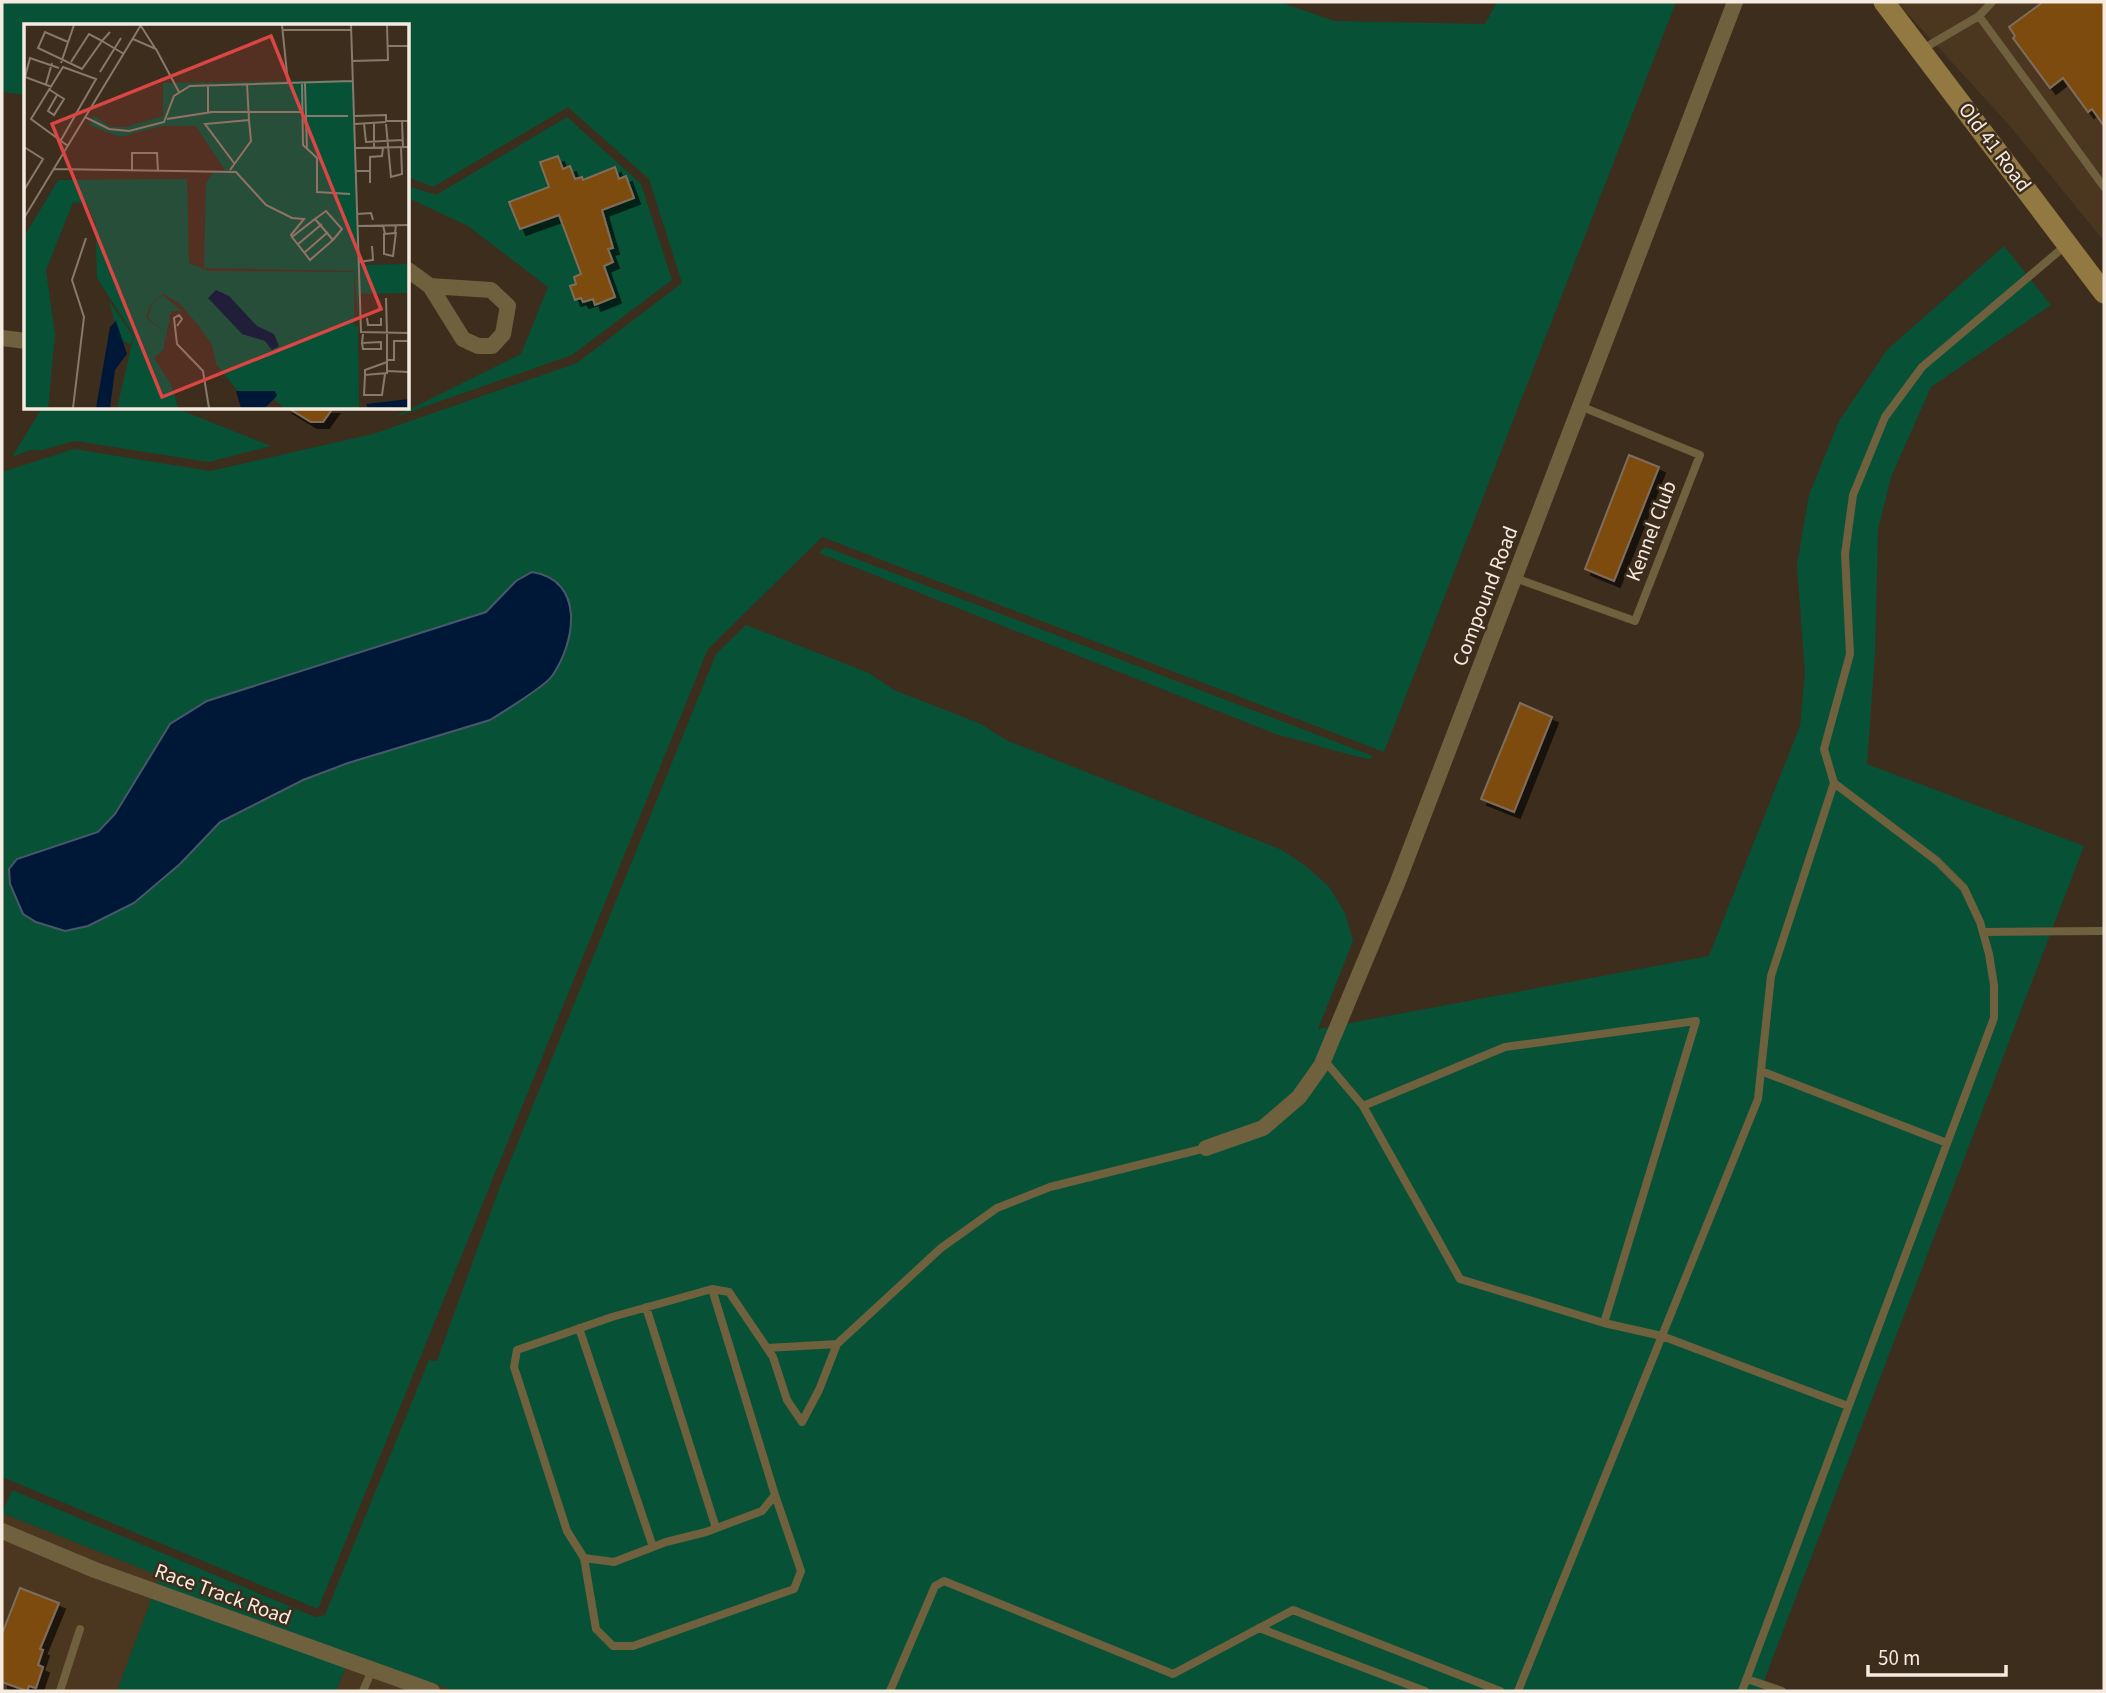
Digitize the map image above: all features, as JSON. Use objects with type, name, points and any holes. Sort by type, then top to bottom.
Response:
[{"type":"street","name":"Compound Road","points":[[1206,1148],[1263,1128],[1298,1097],[1324,1060],[1397,884],[1735,2]]},
{"type":"street","name":"Old 41 Road","points":[[1884,2],[2104,293]]},
{"type":"street","points":[[410,271],[430,286],[449,312],[463,340],[478,346],[492,346],[503,334],[508,306],[491,290],[430,286]]},
{"type":"street","points":[[2,338],[24,341]]},
{"type":"street","name":"Race Track Road","points":[[2,1531],[95,1570],[432,1691]]},
{"type":"lane","points":[[1921,50],[1979,16],[1992,2]]},
{"type":"lane","points":[[1979,16],[2104,187]]},
{"type":"lane","points":[[1518,1691],[1758,1099],[1770,976],[1833,783],[1824,749],[1850,654],[1846,554],[1853,495],[1868,455],[1885,417],[1922,367],[2068,244]]},
{"type":"lane","name":"Kennel Club","points":[[1515,578],[1634,621],[1700,455],[1580,406]]},
{"type":"lane","points":[[1742,1691],[1994,1018],[1994,985],[1983,932],[1964,888],[1937,861],[1833,783]]},
{"type":"lane","points":[[1983,932],[2104,931]]},
{"type":"lane","points":[[1363,1105],[1505,1047],[1696,1021],[1604,1324]]},
{"type":"lane","points":[[1324,1060],[1363,1105],[1460,1279],[1604,1324],[1662,1336],[1847,1406]]},
{"type":"lane","points":[[1761,1071],[1947,1143]]},
{"type":"lane","points":[[712,1289],[801,1571],[794,1589],[633,1646],[613,1646],[596,1629],[584,1558],[567,1531],[514,1367],[517,1350],[646,1307],[712,1289],[729,1293],[767,1348],[787,1400],[802,1422],[819,1390],[837,1345],[941,1248],[997,1209],[1050,1187],[1206,1148]]},
{"type":"lane","points":[[646,1307],[716,1528]]},
{"type":"lane","points":[[579,1328],[653,1547]]},
{"type":"lane","points":[[767,1348],[837,1345]]},
{"type":"lane","points":[[584,1558],[614,1562],[762,1511],[775,1495]]},
{"type":"lane","points":[[890,1691],[935,1586],[944,1581],[1173,1674],[1293,1610],[1500,1691]]},
{"type":"lane","points":[[1259,1628],[1425,1691]]},
{"type":"lane","points":[[60,1691],[80,1629]]},
{"type":"lane","points":[[363,1691],[372,1670]]},
{"type":"lane","points":[[1747,1679],[1782,1691]]},
{"type":"shaded area","points":[[1897,2],[2104,2],[2104,241],[2009,125]]},
{"type":"shaded area","points":[[2,1513],[161,1576],[117,1691],[2,1691]]},
{"type":"shaded area","points":[[351,1654],[455,1691],[336,1691]]},
{"type":"green space","points":[[2,2],[1280,2],[1334,21],[1485,24],[1497,2],[1676,2],[1384,752],[822,537],[708,649],[318,1609],[2,1477],[2,472],[74,449],[210,471],[373,434],[577,363],[682,283],[649,179],[568,107],[433,187],[410,178],[410,24],[24,24],[24,95],[2,92]]},
{"type":"green space","points":[[567,117],[641,184],[672,280],[572,355],[392,418],[521,354],[548,287],[468,226],[410,199],[410,187],[436,195]]},
{"type":"green space","points":[[2004,246],[2051,305],[1931,387],[1891,477],[1878,530],[1875,654],[1867,764],[2084,846],[1760,1691],[455,1691],[351,1654],[336,1691],[117,1691],[160,1576],[2,1513],[12,1490],[315,1617],[325,1615],[429,1360],[437,1361],[499,1189],[716,654],[746,625],[869,673],[894,690],[981,724],[1006,740],[1282,850],[1307,867],[1330,888],[1345,913],[1353,941],[1318,1029],[1709,956],[1800,726],[1805,673],[1797,565],[1809,495],[1839,421],[1887,350]]},
{"type":"green space","points":[[41,410],[180,410],[271,446],[209,462],[75,441],[42,450],[30,450],[12,457]]},
{"type":"green space","points":[[825,547],[1373,756],[1369,759],[1357,757],[1278,735],[819,553]]},
{"type":"water","points":[[532,572],[549,577],[561,587],[568,599],[570,630],[566,647],[552,676],[523,699],[490,720],[348,763],[303,780],[220,822],[180,864],[134,903],[88,926],[65,931],[36,922],[23,914],[10,884],[9,869],[17,859],[98,832],[115,814],[170,724],[207,701],[486,612],[516,581]]},
{"type":"building","points":[[2043,2],[2104,2],[2104,126],[2092,109],[2088,112],[2063,78],[2050,88],[2013,38],[2015,36],[2009,27]]},
{"type":"building","points":[[558,156],[563,169],[570,166],[575,179],[582,177],[583,180],[615,167],[619,179],[626,176],[634,198],[602,210],[613,248],[608,249],[613,262],[604,266],[615,297],[595,305],[593,299],[583,302],[581,298],[575,300],[570,286],[576,284],[574,277],[581,274],[559,215],[520,229],[509,202],[549,187],[540,162]]},
{"type":"building","points":[[291,410],[332,410],[323,422],[311,422]]},
{"type":"building","points":[[1629,455],[1659,467],[1614,581],[1585,569]]},
{"type":"building","points":[[1520,703],[1552,717],[1514,812],[1481,799]]},
{"type":"building","points":[[20,1588],[59,1603],[40,1649],[43,1650],[38,1665],[43,1667],[36,1688],[29,1686],[27,1691],[2,1682],[2,1634]]}]
